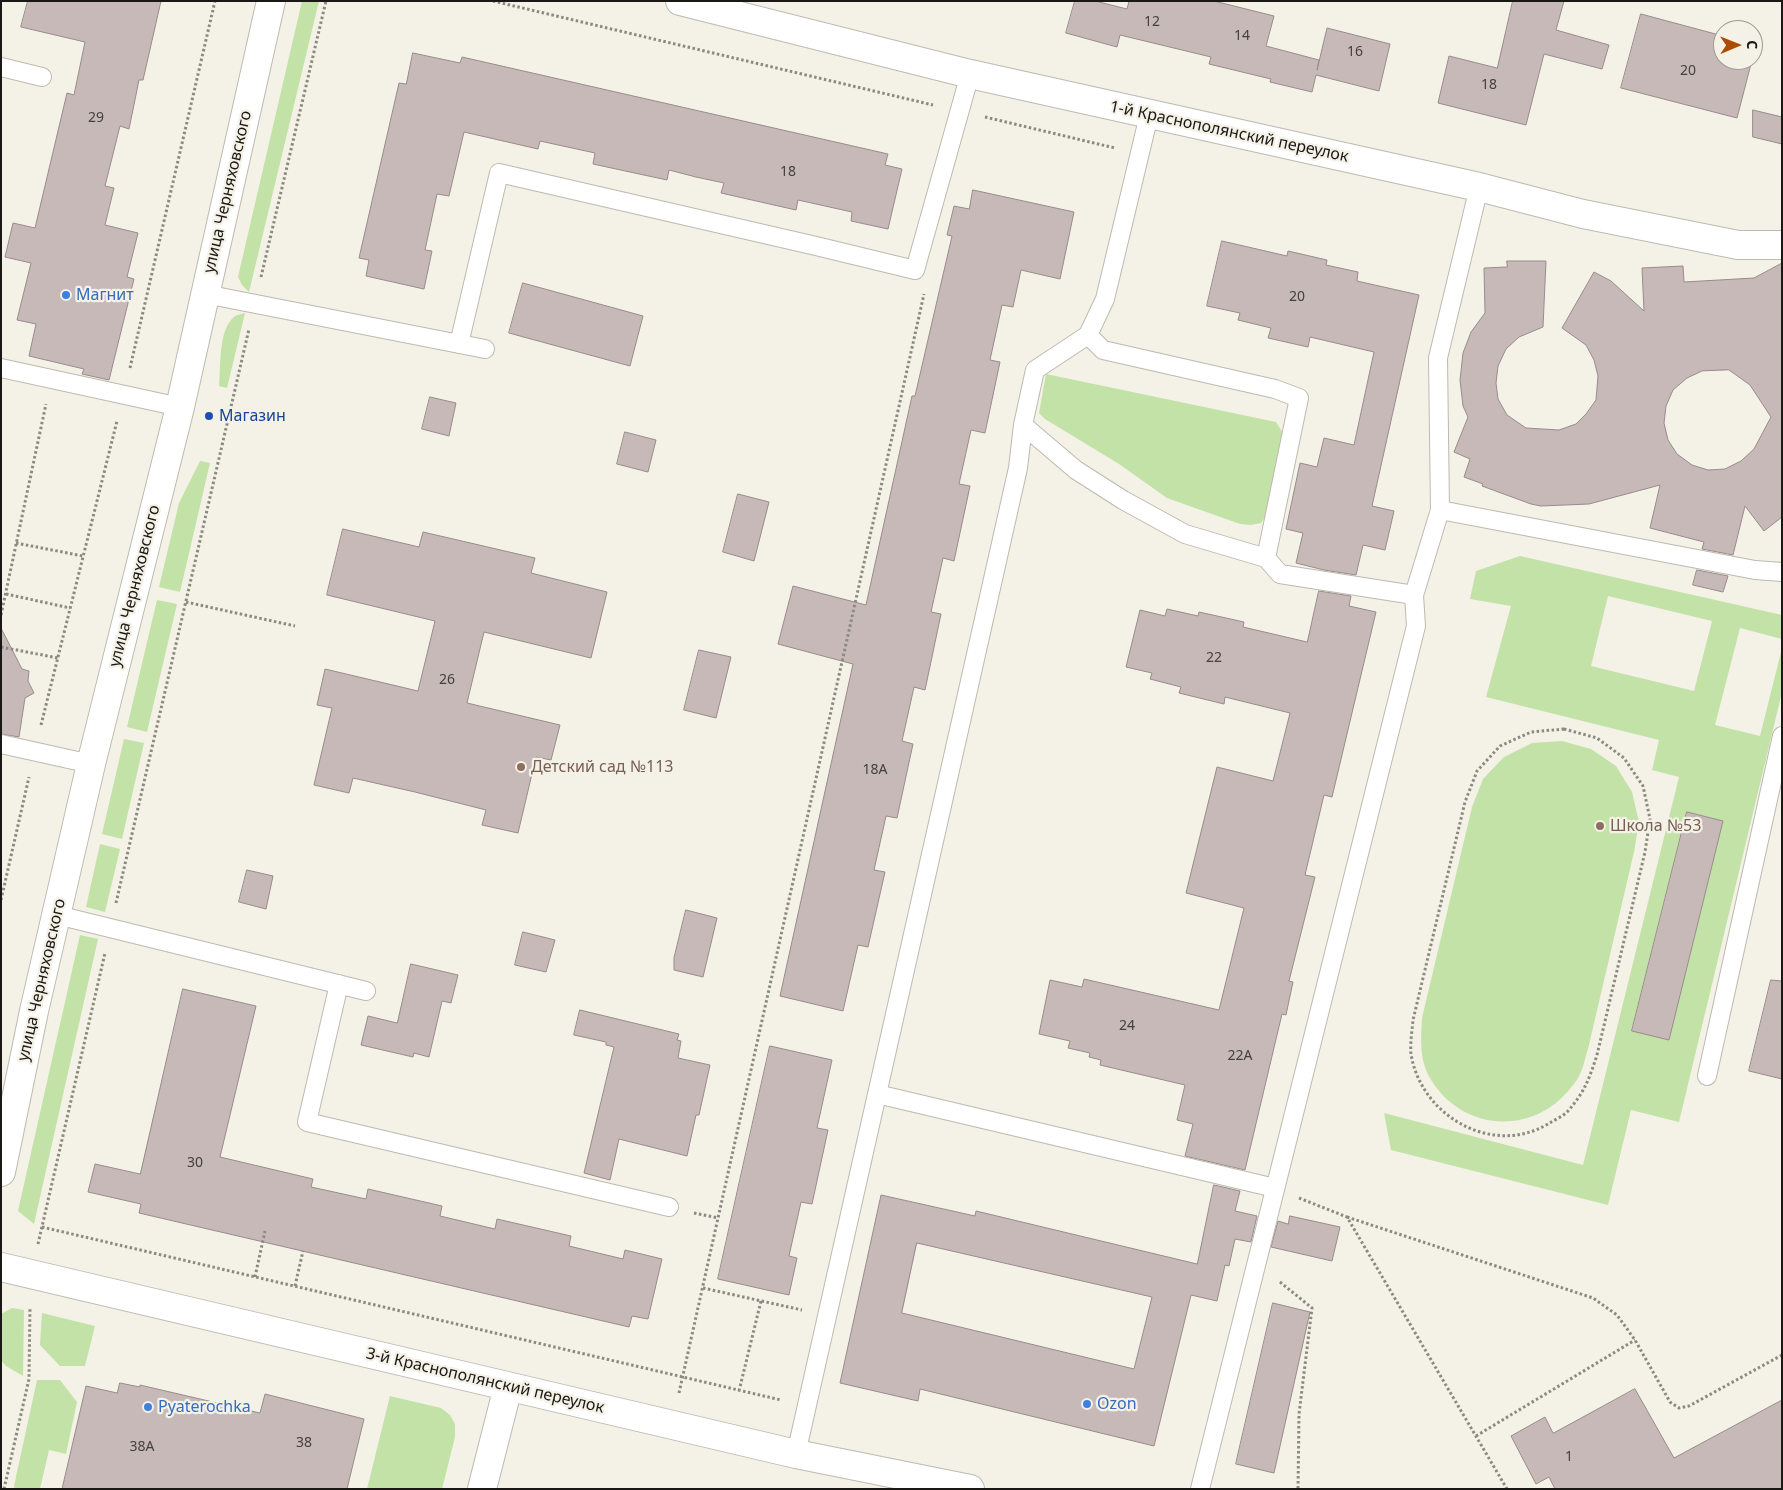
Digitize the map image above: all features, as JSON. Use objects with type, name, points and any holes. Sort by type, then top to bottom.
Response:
[{"type":"street","name":"улица Черняховского","points":[[1,1172],[34,1011],[91,764],[180,408],[271,1]]},
{"type":"street","name":"1-й Краснополянский переулок","points":[[680,1],[970,74],[1479,187],[1583,214],[1738,245],[1782,245]]},
{"type":"street","name":"3-й Краснополянский переулок","points":[[1,1267],[796,1454],[970,1489]]},
{"type":"street","points":[[482,1489],[508,1387]]},
{"type":"lane","points":[[1,67],[42,77]]},
{"type":"lane","points":[[459,344],[499,173],[915,270],[970,74]]},
{"type":"lane","points":[[796,1454],[1018,468],[1023,425],[1034,370],[1088,335],[1105,299],[1149,115]]},
{"type":"lane","points":[[1200,1489],[1416,626],[1414,594],[1440,510],[1438,358],[1479,187]]},
{"type":"lane","points":[[205,294],[485,350]]},
{"type":"lane","points":[[1088,335],[1103,350],[1275,389],[1298,398],[1266,558]]},
{"type":"lane","points":[[1,368],[180,408]]},
{"type":"lane","points":[[1023,425],[1076,470],[1123,500],[1185,534],[1266,558],[1280,574],[1414,594]]},
{"type":"lane","points":[[1440,510],[1756,570],[1782,572]]},
{"type":"lane","points":[[1707,1076],[1782,736]]},
{"type":"lane","points":[[1,744],[91,764]]},
{"type":"lane","points":[[57,915],[366,991]]},
{"type":"lane","points":[[339,984],[307,1122],[669,1207]]},
{"type":"lane","points":[[877,1094],[1275,1188]]},
{"type":"path","points":[[1,900],[70,608],[124,395],[215,1]]},
{"type":"path","points":[[4,1489],[29,1380],[31,1274],[326,1]]},
{"type":"path","points":[[493,1],[936,106]]},
{"type":"path","points":[[984,117],[1119,148]]},
{"type":"path","points":[[672,1425],[924,293]]},
{"type":"path","points":[[1,616],[51,379]]},
{"type":"path","points":[[16,543],[84,556]]},
{"type":"path","points":[[6,594],[70,608]]},
{"type":"path","points":[[186,602],[295,626]]},
{"type":"path","points":[[1,646],[58,658]]},
{"type":"path","points":[[1564,729],[1597,738],[1624,758],[1643,786],[1650,819],[1643,862],[1597,1055],[1587,1087],[1566,1113],[1551,1122],[1536,1130],[1504,1136],[1470,1130],[1442,1112],[1421,1086],[1411,1054],[1413,1020],[1465,802],[1478,771],[1500,746],[1531,732],[1564,729]]},
{"type":"path","points":[[1275,1188],[1346,1217],[1594,1298],[1617,1315],[1635,1340],[1670,1402],[1679,1408],[1689,1406],[1782,1355]]},
{"type":"path","points":[[1346,1217],[1507,1489]]},
{"type":"path","points":[[42,1227],[806,1406]]},
{"type":"path","points":[[254,1277],[265,1231]]},
{"type":"path","points":[[1262,1241],[1275,1278],[1312,1308],[1298,1420],[1298,1489]]},
{"type":"path","points":[[295,1286],[303,1251]]},
{"type":"path","points":[[703,1288],[827,1316]]},
{"type":"path","points":[[740,1390],[760,1301]]},
{"type":"path","points":[[1476,1436],[1635,1340]]},
{"type":"green space","points":[[302,1],[319,1],[249,292],[242,285],[238,277]]},
{"type":"green space","points":[[245,313],[227,388],[219,386],[221,349],[225,331],[234,317]]},
{"type":"green space","points":[[1046,374],[1276,422],[1283,433],[1265,517],[1261,523],[1251,525],[1240,524],[1167,498],[1119,464],[1045,419],[1039,413]]},
{"type":"green space","points":[[200,461],[210,463],[180,592],[159,587],[179,503]]},
{"type":"green space","points":[[1520,556],[1782,615],[1782,639],[1740,628],[1715,725],[1760,736],[1782,648],[1782,692],[1679,1122],[1631,1110],[1608,1205],[1391,1150],[1384,1113],[1583,1165],[1679,777],[1652,770],[1659,740],[1486,697],[1511,606],[1470,599],[1476,571]],"holes":[[[1608,596],[1712,621],[1694,691],[1591,666]],[[1687,812],[1723,821],[1669,1040],[1632,1030]]]},
{"type":"green space","points":[[157,600],[177,604],[147,732],[127,727]]},
{"type":"green space","points":[[124,739],[144,743],[122,839],[102,834]]},
{"type":"green space","points":[[1562,741],[1591,749],[1616,766],[1632,792],[1639,822],[1634,852],[1588,1049],[1580,1075],[1569,1090],[1553,1105],[1535,1115],[1516,1121],[1496,1121],[1477,1117],[1459,1108],[1443,1095],[1430,1078],[1422,1056],[1422,1018],[1472,807],[1483,779],[1504,757],[1532,743]]},
{"type":"green space","points":[[100,844],[120,849],[105,912],[86,907]]},
{"type":"green space","points":[[80,935],[98,939],[34,1224],[18,1211]]},
{"type":"green space","points":[[12,1308],[24,1310],[23,1376],[6,1366],[1,1360],[1,1314]]},
{"type":"green space","points":[[42,1313],[95,1326],[85,1366],[60,1366],[40,1345]]},
{"type":"green space","points":[[37,1380],[60,1380],[77,1402],[66,1454],[49,1450],[40,1489],[15,1489],[14,1486]]},
{"type":"green space","points":[[390,1396],[441,1408],[450,1415],[455,1424],[455,1437],[442,1489],[367,1489]]},
{"type":"building","points":[[28,1],[161,1],[143,80],[139,80],[129,129],[120,126],[105,186],[114,188],[105,225],[138,233],[127,277],[134,279],[109,380],[82,374],[84,369],[29,356],[36,324],[17,320],[31,263],[5,257],[13,223],[35,228],[67,93],[74,95],[85,42],[21,27]]},
{"type":"building","points":[[1075,1],[1095,1],[1127,9],[1129,1],[1214,1],[1274,16],[1266,46],[1319,60],[1317,70],[1327,28],[1390,44],[1379,91],[1316,75],[1312,92],[1270,82],[1271,79],[1209,64],[1211,57],[1120,35],[1117,47],[1066,33]]},
{"type":"building","points":[[1513,1],[1564,1],[1556,30],[1609,45],[1602,69],[1544,54],[1526,125],[1438,103],[1449,56],[1497,68]]},
{"type":"building","points":[[1641,14],[1713,33],[1713,70],[1749,70],[1737,118],[1621,88]]},
{"type":"building","points":[[413,53],[460,63],[462,57],[888,154],[885,165],[902,169],[888,229],[851,221],[852,212],[798,200],[796,210],[721,193],[724,183],[669,170],[667,180],[593,164],[595,153],[540,141],[538,149],[464,132],[449,196],[437,194],[425,250],[432,251],[424,289],[366,276],[369,260],[359,258],[399,83],[406,84]]},
{"type":"building","points":[[1753,110],[1782,117],[1782,144],[1753,137]]},
{"type":"building","points":[[973,190],[1074,212],[1060,279],[1021,270],[1013,307],[1002,305],[990,360],[1000,362],[985,433],[971,430],[959,484],[970,486],[954,561],[943,558],[931,612],[941,614],[925,690],[914,687],[902,741],[913,744],[897,818],[886,816],[874,870],[885,872],[868,947],[858,945],[843,1011],[780,996],[853,664],[778,644],[793,586],[866,605],[912,396],[915,396],[952,236],[947,235],[954,206],[969,209]]},
{"type":"building","points":[[1222,241],[1287,256],[1288,251],[1327,260],[1326,265],[1358,272],[1357,281],[1419,295],[1372,506],[1394,511],[1385,550],[1363,545],[1356,575],[1296,563],[1303,533],[1286,529],[1300,463],[1317,467],[1324,438],[1354,445],[1374,352],[1310,337],[1308,347],[1268,338],[1271,328],[1238,320],[1240,313],[1207,306]]},
{"type":"building","points":[[1507,261],[1546,261],[1543,327],[1519,337],[1506,349],[1498,366],[1496,383],[1498,399],[1507,415],[1526,428],[1559,430],[1576,424],[1596,400],[1598,376],[1594,360],[1586,345],[1562,328],[1594,272],[1611,281],[1644,311],[1642,268],[1683,266],[1684,282],[1754,278],[1782,263],[1782,517],[1764,531],[1745,506],[1733,555],[1702,549],[1704,542],[1650,528],[1660,485],[1589,504],[1541,506],[1482,486],[1483,484],[1464,477],[1470,459],[1454,452],[1468,417],[1463,406],[1460,380],[1463,353],[1471,332],[1485,313],[1484,268],[1507,267]],"holes":[[[1729,370],[1750,385],[1771,417],[1754,449],[1741,461],[1725,469],[1708,470],[1692,465],[1677,454],[1668,440],[1664,423],[1666,406],[1673,390],[1687,378],[1702,371]]]},
{"type":"building","points":[[523,283],[643,316],[630,366],[509,333]]},
{"type":"building","points":[[430,397],[456,403],[449,436],[422,429]]},
{"type":"building","points":[[625,432],[656,440],[648,472],[617,464]]},
{"type":"building","points":[[738,494],[769,502],[754,561],[723,552]]},
{"type":"building","points":[[343,529],[419,547],[423,532],[535,558],[531,573],[607,592],[591,658],[484,632],[467,703],[560,725],[551,760],[536,757],[518,833],[482,825],[486,810],[415,792],[353,778],[349,793],[314,785],[332,708],[317,705],[325,669],[418,691],[435,621],[327,595]]},
{"type":"building","points":[[1697,570],[1728,576],[1723,592],[1693,585]]},
{"type":"building","points":[[1319,591],[1351,596],[1349,606],[1376,612],[1332,797],[1324,795],[1305,875],[1315,877],[1289,981],[1293,982],[1286,1015],[1282,1014],[1245,1170],[1185,1156],[1193,1124],[1177,1120],[1185,1085],[1100,1065],[1101,1060],[1089,1057],[1090,1053],[1068,1048],[1070,1041],[1039,1034],[1050,980],[1082,987],[1084,979],[1219,1010],[1244,908],[1186,893],[1217,767],[1273,781],[1290,713],[1225,697],[1224,704],[1179,693],[1181,687],[1150,679],[1152,673],[1126,667],[1140,610],[1165,616],[1167,609],[1198,616],[1199,612],[1244,622],[1243,627],[1307,642]]},
{"type":"building","points":[[1,628],[22,669],[29,671],[28,681],[34,693],[25,698],[19,737],[1,734]]},
{"type":"building","points":[[699,650],[731,657],[716,718],[684,710]]},
{"type":"building","points":[[1687,812],[1723,821],[1669,1040],[1632,1031]]},
{"type":"building","points":[[247,870],[273,876],[266,909],[239,902]]},
{"type":"building","points":[[686,910],[717,918],[703,977],[674,970],[674,958]]},
{"type":"building","points":[[523,932],[555,940],[546,972],[515,965]]},
{"type":"building","points":[[411,964],[458,975],[451,1003],[442,1001],[429,1057],[414,1053],[413,1057],[361,1045],[368,1016],[397,1023]]},
{"type":"building","points":[[1771,980],[1782,981],[1782,1079],[1749,1071]]},
{"type":"building","points":[[183,989],[256,1006],[220,1157],[313,1179],[311,1187],[366,1199],[368,1189],[442,1206],[440,1216],[495,1229],[497,1219],[571,1236],[569,1246],[623,1259],[625,1250],[662,1259],[648,1319],[632,1316],[629,1327],[139,1213],[141,1204],[88,1192],[95,1164],[140,1174]]},
{"type":"building","points":[[580,1010],[679,1034],[677,1040],[681,1041],[678,1058],[710,1065],[699,1115],[696,1115],[687,1156],[619,1139],[610,1180],[584,1173],[614,1047],[606,1045],[606,1042],[574,1035]]},
{"type":"building","points":[[770,1046],[832,1060],[817,1128],[828,1130],[812,1204],[801,1202],[789,1256],[797,1258],[789,1295],[718,1279]]},
{"type":"building","points":[[1214,1185],[1240,1191],[1235,1211],[1257,1216],[1251,1242],[1235,1239],[1229,1266],[1225,1265],[1217,1301],[1191,1295],[1154,1446],[920,1389],[918,1401],[840,1383],[881,1195],[975,1216],[976,1211],[1197,1264]],"holes":[[[917,1243],[1152,1297],[1134,1369],[902,1313]]]},
{"type":"building","points":[[1290,1216],[1340,1227],[1332,1261],[1271,1247],[1278,1221],[1288,1224]]},
{"type":"building","points":[[1273,1303],[1310,1312],[1274,1473],[1236,1464]]},
{"type":"building","points":[[120,1383],[140,1387],[140,1385],[260,1413],[265,1394],[364,1419],[347,1489],[62,1489],[86,1386],[117,1393]]},
{"type":"building","points":[[1635,1389],[1674,1458],[1782,1400],[1782,1489],[1555,1489],[1549,1477],[1536,1484],[1511,1436],[1545,1417],[1553,1433]]},
{"type":"place","name":"Магнит","points":[[66,295]]},
{"type":"place","name":"Магазин","points":[[209,416]]},
{"type":"place","name":"Детский сад №113","points":[[521,767]]},
{"type":"place","name":"Школа №53","points":[[1600,826]]},
{"type":"place","name":"Ozon","points":[[1087,1404]]},
{"type":"place","name":"Pyaterochka","points":[[148,1407]]}]
